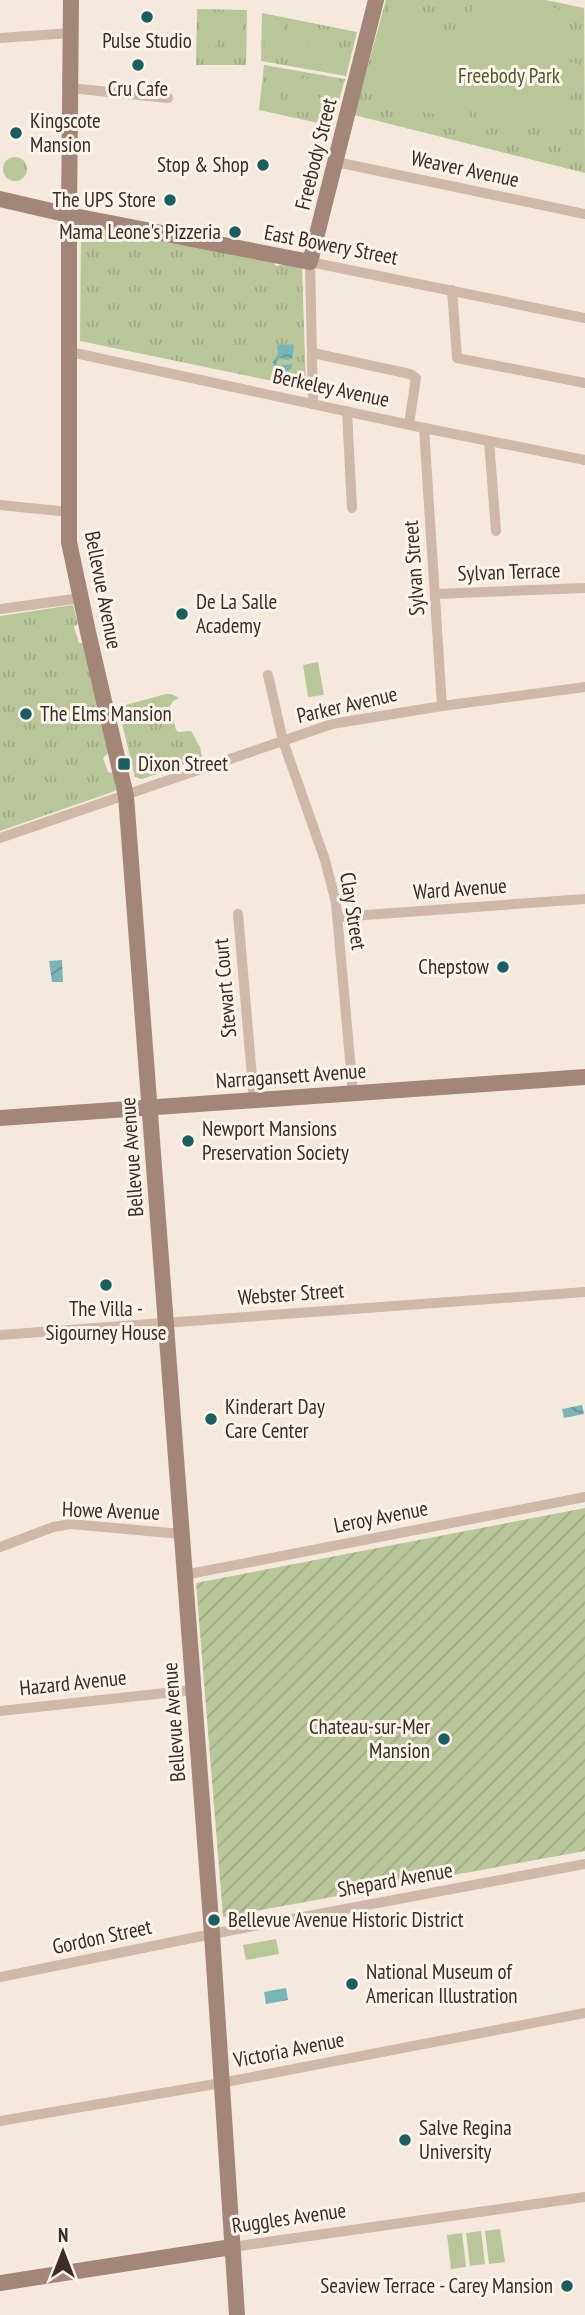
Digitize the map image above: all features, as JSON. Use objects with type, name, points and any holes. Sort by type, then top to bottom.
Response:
[{"type":"main road","name":"Bellevue Avenue","points":[[71,0],[69,512],[72,561],[126,796],[212,1934],[237,2315]]},
{"type":"main road","name":"Freebody Street","points":[[310,262],[376,0]]},
{"type":"main road","name":"East Bowery Street","points":[[0,199],[310,262]]},
{"type":"main road","name":"Narragansett Avenue","points":[[0,1118],[585,1077]]},
{"type":"main road","name":"Ruggles Avenue","points":[[0,2283],[232,2247]]},
{"type":"street","points":[[0,38],[71,33]]},
{"type":"street","points":[[70,88],[168,98]]},
{"type":"street","name":"Weaver Avenue","points":[[336,162],[585,214]]},
{"type":"street","name":"East Bowery Street","points":[[310,262],[585,317]]},
{"type":"street","name":"Freebody Street","points":[[310,262],[313,404]]},
{"type":"street","points":[[452,290],[457,358],[585,383]]},
{"type":"street","name":"Berkeley Avenue","points":[[69,352],[585,460]]},
{"type":"street","points":[[313,353],[410,374],[416,378],[409,424]]},
{"type":"street","points":[[347,411],[352,508]]},
{"type":"street","name":"Sylvan Street","points":[[424,428],[442,706]]},
{"type":"street","points":[[489,441],[496,531]]},
{"type":"street","points":[[0,505],[69,512]]},
{"type":"street","name":"Sylvan Terrace","points":[[435,594],[585,588]]},
{"type":"street","points":[[0,609],[80,598]]},
{"type":"street","name":"Clay Street","points":[[268,675],[284,741],[326,860],[338,917],[352,1093]]},
{"type":"street","name":"Parker Avenue","points":[[126,796],[341,722],[585,687]]},
{"type":"street","points":[[0,838],[126,796]]},
{"type":"street","name":"Ward Avenue","points":[[338,917],[585,899]]},
{"type":"street","name":"Stewart Court","points":[[238,914],[254,1100]]},
{"type":"street","name":"Webster Street","points":[[0,1335],[585,1292]]},
{"type":"street","name":"Leroy Avenue","points":[[184,1575],[585,1497]]},
{"type":"street","name":"Howe Avenue","points":[[0,1547],[53,1527],[71,1524],[181,1534]]},
{"type":"street","name":"Hazard Avenue","points":[[0,1711],[193,1690]]},
{"type":"street","name":"Shepard Avenue","points":[[212,1934],[585,1864]]},
{"type":"street","name":"Gordon Street","points":[[0,1977],[212,1934]]},
{"type":"street","name":"Victoria Avenue","points":[[0,2121],[222,2083],[585,2013]]},
{"type":"street","name":"Ruggles Avenue","points":[[232,2247],[585,2197]]},
{"type":"green space","name":"Freebody Park","points":[[386,0],[546,0],[584,8],[585,173],[354,115]]},
{"type":"green space","name":"Freebody Park","points":[[475,0],[517,0],[565,10],[571,20],[562,60],[578,64],[563,132],[470,111],[467,122],[376,101],[369,90],[391,3],[421,14],[447,34],[468,39]]},
{"type":"green space","points":[[197,9],[247,10],[246,65],[196,65]]},
{"type":"green space","points":[[262,13],[357,32],[346,76],[261,61]]},
{"type":"green space","points":[[201,20],[216,20],[215,54],[200,54]]},
{"type":"green space","points":[[227,21],[243,21],[243,54],[227,54]]},
{"type":"green space","points":[[269,21],[284,23],[278,56],[263,54]]},
{"type":"green space","points":[[295,26],[311,28],[305,61],[289,59]]},
{"type":"green space","points":[[322,31],[337,33],[331,66],[316,64]]},
{"type":"green space","points":[[264,65],[345,79],[332,126],[259,110]]},
{"type":"green space","points":[[270,71],[285,74],[278,107],[263,104]]},
{"type":"green space","points":[[296,77],[311,80],[305,113],[289,110]]},
{"type":"green space","points":[[323,82],[338,85],[331,118],[316,115]]},
{"type":"green space","points":[[15,157],[23,161],[27,169],[23,177],[15,181],[7,177],[3,169],[7,161]]},
{"type":"green space","points":[[81,224],[272,261],[276,266],[284,264],[302,267],[306,388],[80,341]]},
{"type":"green space","points":[[73,605],[78,624],[74,627],[79,643],[84,643],[108,753],[103,758],[108,772],[113,773],[116,789],[0,831],[0,616]]},
{"type":"green space","points":[[318,662],[324,695],[308,697],[303,665]]},
{"type":"green space","points":[[166,694],[179,698],[170,706],[176,730],[191,731],[200,747],[202,758],[142,779],[135,777],[118,707]]},
{"type":"green space","points":[[585,1508],[585,1851],[223,1917],[196,1583]]},
{"type":"green space","points":[[276,1939],[279,1954],[246,1960],[243,1945]]},
{"type":"green space","points":[[500,2229],[505,2262],[489,2264],[485,2231]]},
{"type":"green space","points":[[481,2231],[485,2264],[470,2266],[466,2233]]},
{"type":"green space","points":[[462,2233],[466,2267],[451,2269],[447,2235]]},
{"type":"water","points":[[283,343],[293,344],[294,347],[292,359],[280,358],[276,362],[278,366],[293,364],[290,370],[283,373],[275,369],[273,362],[278,354],[277,346]]},
{"type":"water","points":[[62,960],[63,982],[52,982],[49,961]]},
{"type":"water","points":[[582,1405],[584,1414],[564,1418],[562,1409]]},
{"type":"water","points":[[286,1988],[288,2000],[266,2004],[264,1992]]},
{"type":"place","name":"Pulse Studio","points":[[147,17]]},
{"type":"place","name":"Cru Cafe","points":[[138,65]]},
{"type":"place","name":"Kingscote Mansion","points":[[16,133]]},
{"type":"place","name":"Stop & Shop","points":[[263,165]]},
{"type":"place","name":"The UPS Store","points":[[170,200]]},
{"type":"place","name":"Mama Leone's Pizzeria","points":[[235,232]]},
{"type":"place","name":"De La Salle Academy","points":[[182,614]]},
{"type":"place","name":"The Elms Mansion","points":[[26,714]]},
{"type":"place","name":"Dixon Street","points":[[124,764]]},
{"type":"place","name":"Chepstow","points":[[503,967]]},
{"type":"place","name":"Newport Mansions Preservation Society","points":[[188,1141]]},
{"type":"place","name":"The Villa - Sigourney House","points":[[106,1285]]},
{"type":"place","name":"Kinderart Day Care Center","points":[[211,1419]]},
{"type":"place","name":"Chateau-sur-Mer Mansion","points":[[444,1739]]},
{"type":"place","name":"Bellevue Avenue Historic District","points":[[214,1920]]},
{"type":"place","name":"National Museum of American Illustration","points":[[352,1984]]},
{"type":"place","name":"Salve Regina University","points":[[405,2140]]},
{"type":"place","name":"Seaview Terrace - Carey Mansion","points":[[567,2286]]}]
